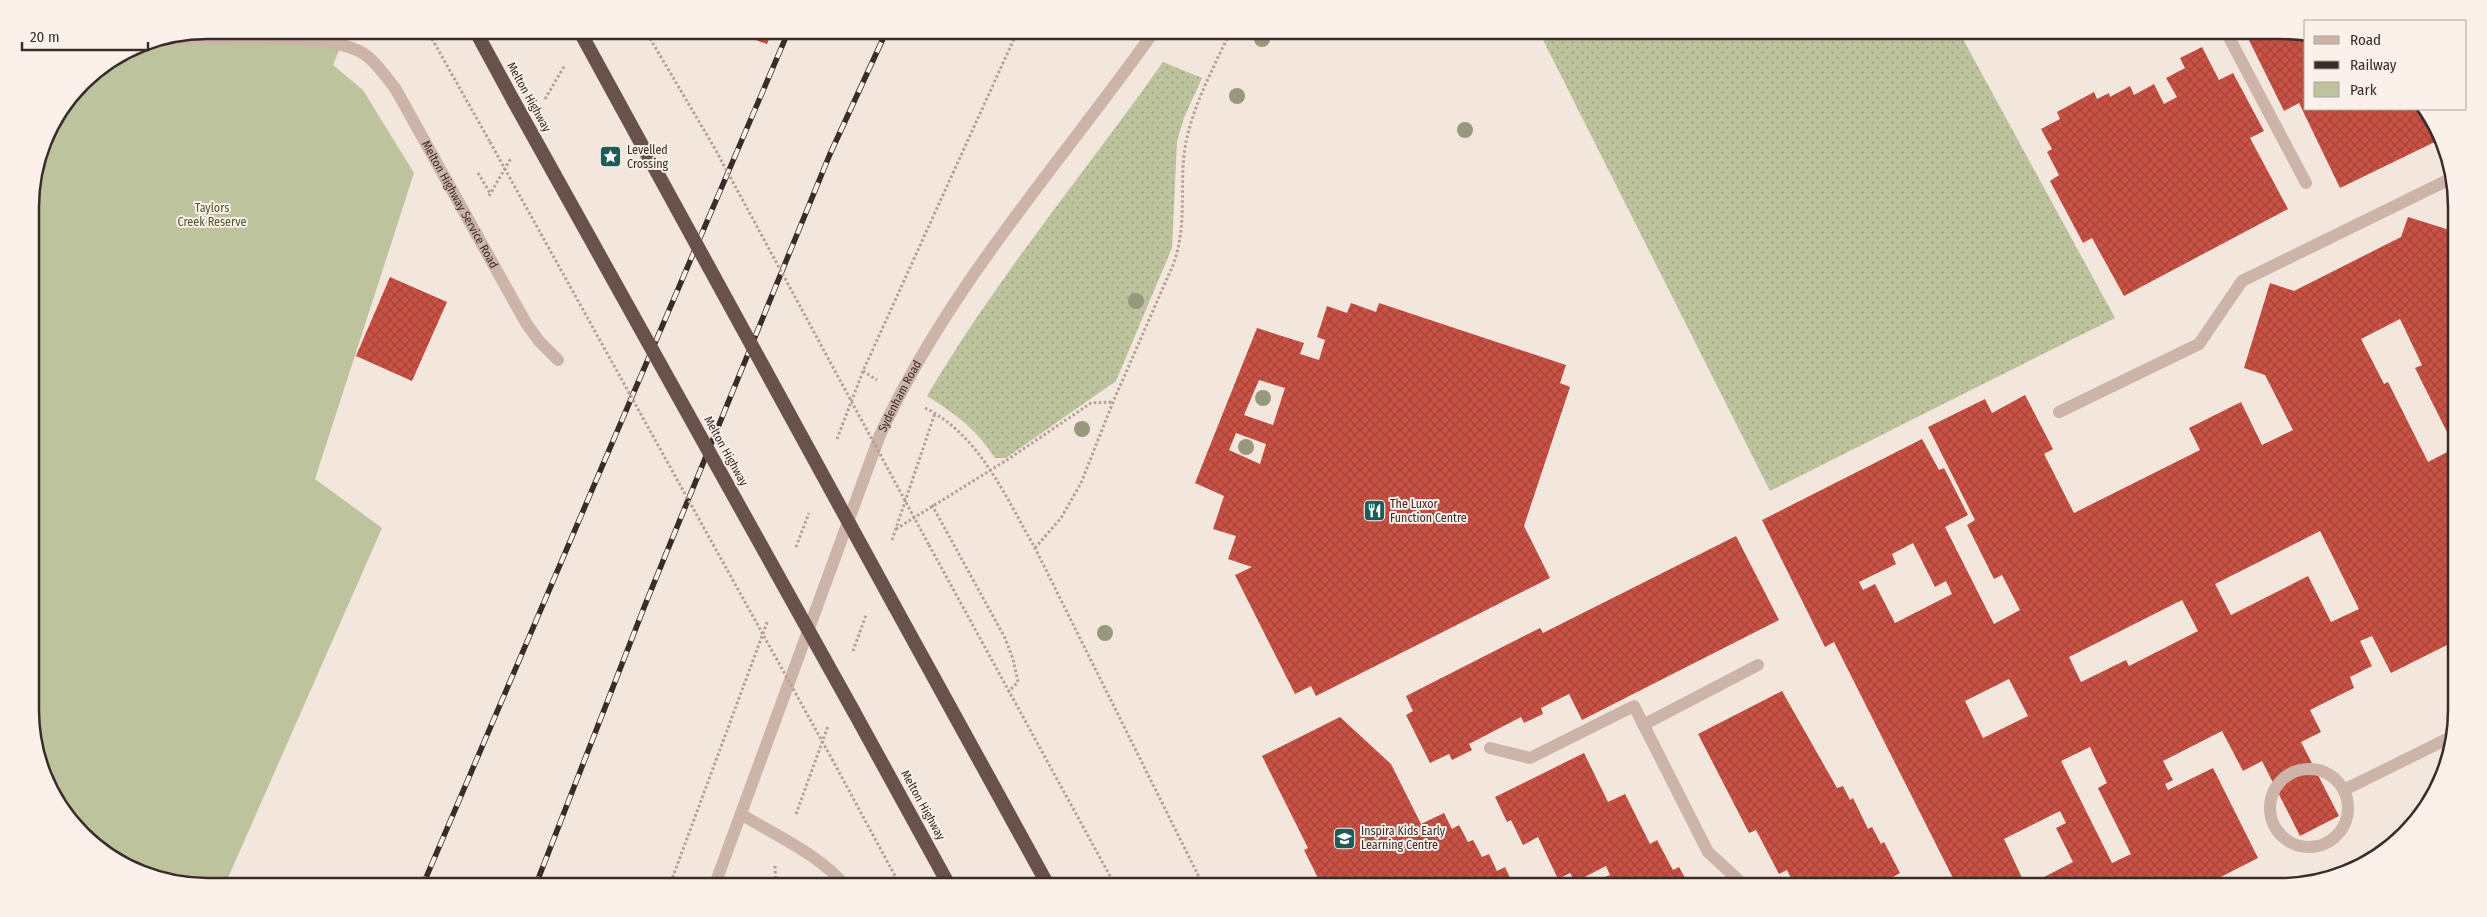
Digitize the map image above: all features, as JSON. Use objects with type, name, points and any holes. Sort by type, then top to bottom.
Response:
[{"type":"highway","name":"Melton Highway","points":[[480,39],[945,878]]},
{"type":"highway","points":[[584,39],[1044,878]]},
{"type":"street","name":"Melton Highway Service Road","points":[[197,39],[324,41],[361,52],[375,64],[394,88],[522,315],[539,341],[558,360]]},
{"type":"street","name":"Sydenham Road","points":[[717,878],[880,435],[899,393],[919,356],[970,279],[1148,39]]},
{"type":"street","points":[[2230,39],[2306,183]]},
{"type":"street","points":[[2059,412],[2199,344],[2242,281],[2446,182]]},
{"type":"street","points":[[1644,725],[1758,665]]},
{"type":"street","points":[[1490,748],[1530,758],[1634,706],[1708,852],[1736,878]]},
{"type":"street","points":[[2344,790],[2446,740]]},
{"type":"street","points":[[2311,769],[2324,772],[2336,779],[2344,790],[2348,802],[2348,814],[2340,831],[2326,844],[2303,848],[2291,844],[2273,826],[2269,813],[2270,799],[2275,786],[2284,776],[2297,770],[2311,769]]},
{"type":"street","points":[[742,814],[784,839],[839,878]]},
{"type":"path","points":[[432,39],[896,878]]},
{"type":"path","points":[[651,39],[714,147],[1008,692],[1111,878]]},
{"type":"path","points":[[1035,548],[1061,518],[1072,501],[1181,244],[1184,156],[1187,135],[1227,39]]},
{"type":"path","points":[[895,529],[1091,403],[1113,402]]},
{"type":"path","points":[[921,406],[954,426],[971,443],[989,470],[1035,548],[1200,878]]},
{"type":"path","points":[[889,548],[935,413]]},
{"type":"path","points":[[932,506],[1010,652],[1018,682],[1008,692]]},
{"type":"path","points":[[851,658],[867,612]]},
{"type":"path","points":[[784,839],[807,787],[829,723]]},
{"type":"green space","name":"Taylors Creek Reserve","points":[[343,39],[333,65],[363,90],[414,173],[315,479],[382,528],[228,878],[185,877],[163,873],[132,861],[96,837],[80,821],[56,785],[42,743],[39,721],[39,196],[44,163],[52,142],[67,113],[73,104],[104,73],[132,56],[153,48],[185,40]]},
{"type":"green space","points":[[1543,39],[1963,39],[2115,318],[1770,491]]},
{"type":"green space","points":[[1163,62],[1202,78],[1184,118],[1177,141],[1172,248],[1116,381],[1006,458],[995,458],[981,439],[965,423],[927,396],[982,309]]},
{"type":"building","points":[[753,39],[769,39],[767,44]]},
{"type":"building","points":[[2248,39],[2304,40],[2304,110],[2418,110],[2435,142],[2340,188],[2299,103],[2284,111]]},
{"type":"building","points":[[2202,47],[2219,80],[2233,73],[2264,131],[2250,138],[2288,209],[2124,296],[2092,238],[2083,243],[2050,181],[2059,175],[2047,152],[2052,149],[2041,129],[2060,119],[2057,112],[2094,92],[2097,99],[2109,93],[2110,97],[2130,86],[2134,95],[2154,84],[2164,104],[2177,97],[2166,78],[2185,68],[2180,58]]},
{"type":"building","points":[[2408,217],[2448,230],[2448,434],[2415,368],[2422,365],[2400,319],[2361,339],[2384,384],[2388,382],[2428,462],[2448,452],[2448,644],[2391,673],[2372,636],[2360,641],[2372,666],[2350,677],[2354,688],[2310,710],[2321,732],[2301,742],[2339,816],[2300,836],[2262,761],[2243,771],[2222,731],[2163,761],[2173,780],[2165,784],[2168,790],[2213,768],[2258,858],[2219,878],[2042,878],[2073,862],[2056,828],[2066,823],[2060,811],[2004,839],[2022,878],[1953,878],[1834,642],[1825,647],[1762,520],[1922,439],[1939,470],[1944,468],[1968,515],[1945,527],[1994,624],[2020,610],[2002,575],[1994,579],[1967,525],[1975,520],[1928,427],[1985,399],[1992,413],[2025,395],[2053,449],[2044,454],[2074,513],[2200,450],[2189,428],[2241,402],[2262,445],[2293,430],[2265,375],[2244,368],[2270,283],[2294,291],[2401,237]],"holes":[[[2320,531],[2359,609],[2331,622],[2308,576],[2231,615],[2215,584]],[[1913,543],[1935,587],[1946,581],[1952,594],[1895,623],[1875,584],[1863,590],[1859,582],[1896,564],[1892,554]],[[2182,600],[2198,631],[2129,666],[2126,660],[2081,682],[2069,657]],[[2009,679],[2028,716],[1983,738],[1965,701]],[[2090,747],[2107,783],[2098,788],[2131,854],[2112,863],[2061,761]]]},
{"type":"building","points":[[390,277],[447,302],[412,381],[356,356]]},
{"type":"building","name":"The Luxor Function Centre","points":[[1351,303],[1376,312],[1379,303],[1566,365],[1560,383],[1570,387],[1524,526],[1550,578],[1316,696],[1311,686],[1295,694],[1235,575],[1252,567],[1228,559],[1236,536],[1213,529],[1224,496],[1195,483],[1257,328],[1304,343],[1300,354],[1319,360],[1325,340],[1317,337],[1327,306],[1347,313]],"holes":[[[1259,380],[1285,388],[1273,425],[1244,415]],[[1236,433],[1266,444],[1260,464],[1229,450]]]},
{"type":"building","points":[[1736,536],[1779,620],[1582,720],[1569,694],[1541,708],[1543,714],[1524,723],[1521,717],[1469,744],[1472,750],[1452,760],[1449,754],[1430,763],[1406,715],[1413,711],[1406,696],[1540,628],[1543,633]]},
{"type":"building","points":[[1782,691],[1837,788],[1843,786],[1850,800],[1853,798],[1868,829],[1872,827],[1881,844],[1884,842],[1900,873],[1891,878],[1791,878],[1787,870],[1779,874],[1756,830],[1749,833],[1698,734]]},
{"type":"building","points":[[1340,717],[1391,764],[1421,824],[1444,813],[1452,829],[1459,825],[1468,842],[1473,840],[1482,857],[1489,854],[1497,871],[1505,867],[1510,878],[1318,878],[1304,850],[1308,848],[1262,756]]},
{"type":"building","points":[[1584,753],[1608,802],[1625,794],[1650,844],[1657,840],[1673,870],[1679,867],[1685,878],[1602,878],[1610,875],[1606,866],[1583,878],[1573,878],[1570,873],[1558,878],[1538,837],[1523,845],[1511,820],[1507,822],[1495,797]]},
{"type":"railway","points":[[426,878],[785,39]]},
{"type":"railway","points":[[539,878],[645,605],[830,154],[883,39]]},
{"type":"place","name":"Levelled Crossing","points":[[611,157]]},
{"type":"place","name":"The Luxor Function Centre","points":[[1374,511]]},
{"type":"place","name":"Inspira Kids Early Learning Centre","points":[[1345,838]]}]
